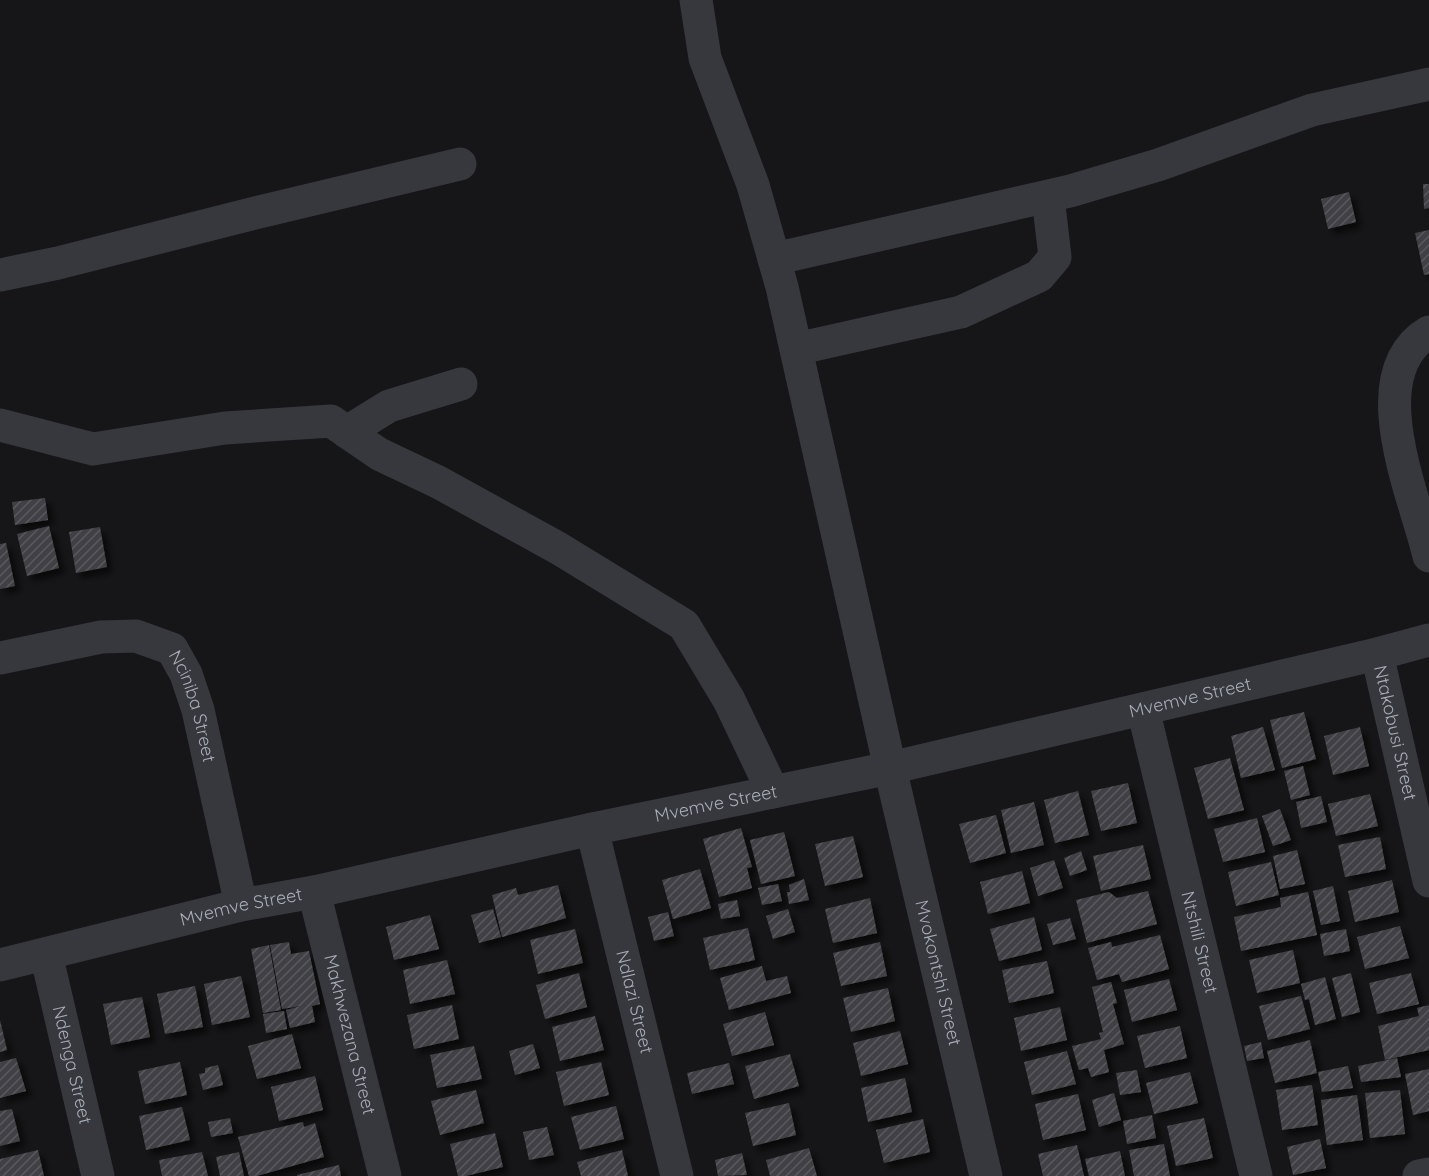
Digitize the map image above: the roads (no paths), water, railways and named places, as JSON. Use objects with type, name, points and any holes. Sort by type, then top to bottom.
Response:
[{"type":"street","name":"Mvokontshi Street","points":[[696,0],[705,58],[753,185],[774,259],[986,1176]]},
{"type":"street","points":[[774,259],[1048,196],[1158,165],[1312,110],[1429,84]]},
{"type":"street","points":[[0,275],[58,264],[255,213],[460,164]]},
{"type":"street","points":[[796,349],[961,312],[1039,276],[1054,256],[1048,196]]},
{"type":"street","points":[[1429,332],[1420,337],[1404,357],[1397,376],[1394,395],[1396,435],[1429,556]]},
{"type":"street","points":[[347,432],[389,406],[461,384]]},
{"type":"street","points":[[0,425],[93,449],[225,428],[331,421],[379,454],[438,482],[558,548],[684,625],[729,700],[773,792]]},
{"type":"street","name":"Nciniba Street","points":[[0,658],[101,637],[136,636],[158,642],[172,649],[186,674],[198,710],[241,905]]},
{"type":"street","name":"Mvemve Street","points":[[0,965],[241,905],[314,892],[592,830],[890,768],[1429,640]]},
{"type":"street","name":"Ntakobusi Street","points":[[1377,654],[1429,881]]},
{"type":"street","name":"Ntshili Street","points":[[1143,709],[1256,1176]]},
{"type":"street","name":"Ndlazi Street","points":[[592,830],[677,1176]]},
{"type":"street","name":"Makhwezana Street","points":[[314,892],[385,1176]]},
{"type":"street","name":"Ndenga Street","points":[[46,954],[98,1176]]},
{"type":"street","points":[[1419,1176],[1429,1174]]}]
